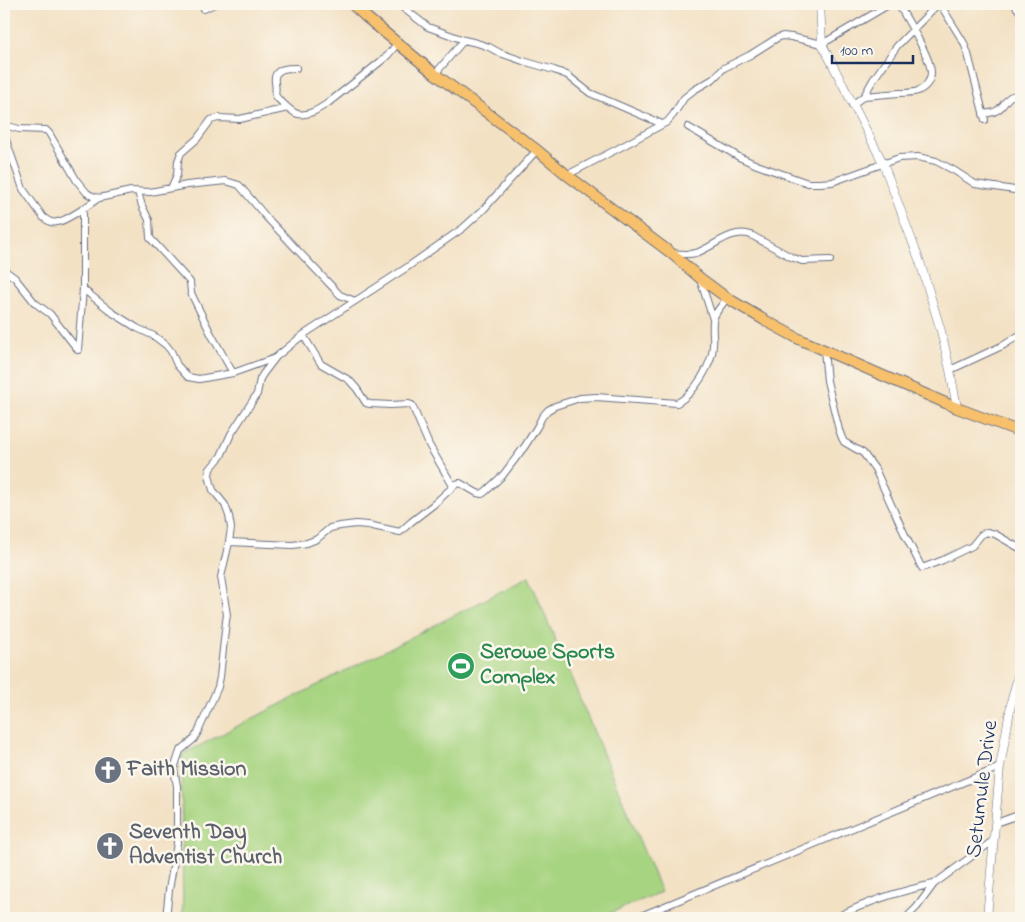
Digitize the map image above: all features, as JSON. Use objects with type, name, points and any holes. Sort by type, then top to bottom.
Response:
[{"type":"main road","points":[[352,4],[397,44],[435,74],[537,150],[727,298],[766,321],[824,350],[957,408],[1021,432]]},
{"type":"street","points":[[204,9],[214,4]]},
{"type":"street","points":[[398,4],[428,27],[464,40],[477,42],[500,53],[567,75],[590,93],[662,124]]},
{"type":"street","points":[[820,4],[822,44],[882,163],[920,262],[941,331],[957,408]]},
{"type":"street","points":[[567,175],[667,122],[684,98],[694,90],[713,79],[724,68],[750,56],[777,38],[783,36],[791,37],[822,44],[890,4]]},
{"type":"street","points":[[864,96],[916,92],[924,88],[929,81],[930,67],[925,54],[913,28],[898,4]]},
{"type":"street","points":[[852,105],[864,96],[897,46],[939,4],[964,43],[984,117],[1000,109],[1008,98],[1016,95],[1021,96]]},
{"type":"street","points":[[1014,4],[1021,13]]},
{"type":"street","points":[[435,74],[464,40]]},
{"type":"street","points":[[296,68],[281,70],[275,76],[275,94],[295,113],[309,114],[319,109],[380,62],[397,44]]},
{"type":"street","points":[[170,188],[177,175],[178,161],[181,153],[197,140],[211,120],[218,118],[240,119],[288,108]]},
{"type":"street","points":[[4,125],[19,129],[46,130],[82,188],[92,196],[99,198]]},
{"type":"street","points":[[688,127],[738,157],[808,183],[832,182],[899,158],[918,157],[936,161],[975,184],[1021,192]]},
{"type":"street","points":[[4,134],[24,189],[43,217],[50,222],[57,222],[99,198],[127,192],[150,192],[226,181],[239,185],[267,218],[340,295],[355,301]]},
{"type":"street","points":[[166,918],[176,843],[177,786],[174,769],[180,750],[194,739],[218,687],[227,614],[222,577],[229,542],[229,516],[225,505],[213,490],[209,475],[210,469],[221,456],[231,434],[257,394],[260,379],[276,357],[304,335],[463,228],[483,210],[537,150]]},
{"type":"street","points":[[138,192],[149,220],[150,238],[190,282],[191,293],[207,328],[233,373]]},
{"type":"street","points":[[4,270],[15,278],[35,303],[50,314],[78,350],[83,288],[83,208]]},
{"type":"street","points":[[671,253],[688,255],[696,253],[732,235],[745,232],[802,261],[830,260]]},
{"type":"street","points":[[229,542],[294,545],[316,539],[330,528],[356,524],[400,532],[456,484],[460,483],[477,493],[482,494],[486,491],[503,475],[525,446],[542,417],[555,406],[580,398],[596,397],[676,403],[683,400],[692,391],[706,370],[714,345],[713,320],[700,278]]},
{"type":"street","points":[[83,288],[113,313],[154,336],[166,345],[188,377],[199,379],[233,373],[276,357]]},
{"type":"street","points":[[713,320],[727,298]]},
{"type":"street","points":[[950,370],[1004,345],[1021,334]]},
{"type":"street","points":[[304,335],[322,364],[349,380],[366,403],[412,405],[429,445],[452,486]]},
{"type":"street","points":[[824,350],[828,381],[842,438],[844,442],[863,453],[875,469],[904,535],[922,568],[972,546],[986,532],[995,534],[1019,546]]},
{"type":"street","name":"Setumule Drive","points":[[987,918],[1000,767],[1012,698],[1021,665]]},
{"type":"street","points":[[636,918],[1000,767]]},
{"type":"street","points":[[996,823],[1021,814]]},
{"type":"street","points":[[906,918],[934,884],[994,840]]},
{"type":"street","points":[[835,918],[875,900],[934,884]]},
{"type":"green space","name":"Serowe Sports Complex","points":[[529,577],[661,892],[598,918],[183,918],[181,755]]},
{"type":"place","name":"Serowe Sports Complex","points":[[461,666]]},
{"type":"place","name":"Faith Mission","points":[[108,770]]},
{"type":"place","name":"Seventh Day Adventist Church","points":[[110,846]]}]
